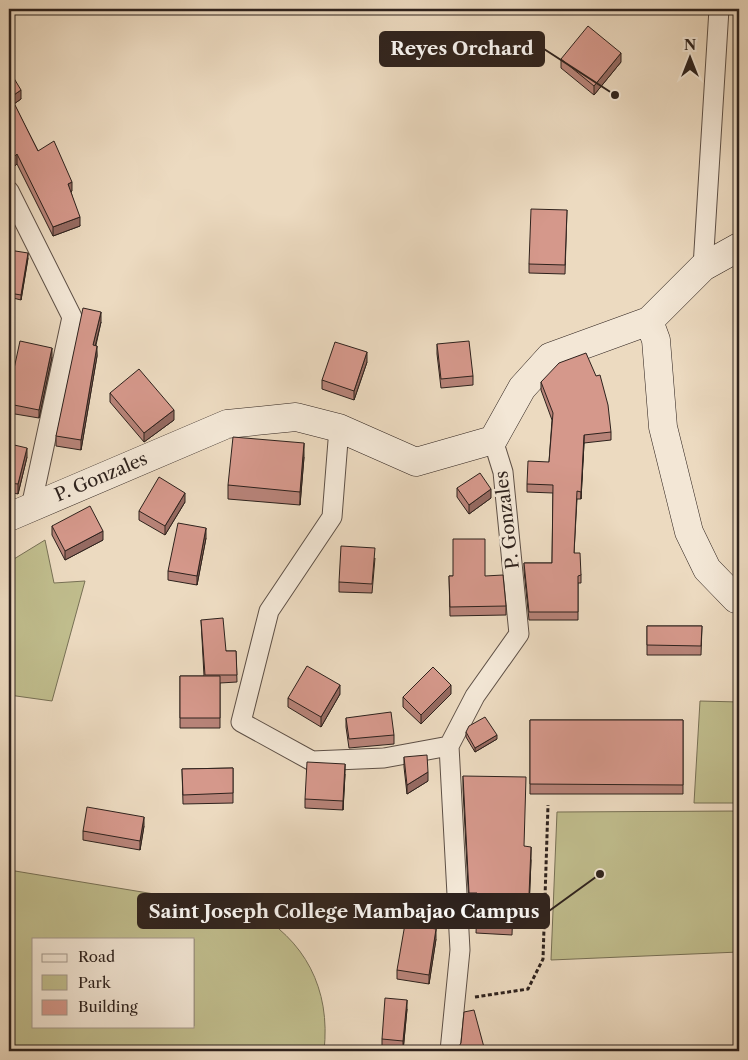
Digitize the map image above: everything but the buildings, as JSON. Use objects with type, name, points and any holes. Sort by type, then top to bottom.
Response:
[{"type":"street","points":[[702,267],[720,9]]},
{"type":"street","points":[[9,191],[72,317],[20,512]]},
{"type":"street","points":[[493,440],[522,388],[550,357],[649,321],[702,267],[739,247]]},
{"type":"street","points":[[649,321],[656,340],[663,426],[689,532],[707,569],[736,599],[739,599]]},
{"type":"street","name":"P. Gonzales","points":[[20,512],[228,424],[296,417],[339,428],[416,462],[493,440],[503,472],[519,634],[475,696],[449,746]]},
{"type":"street","points":[[339,428],[332,517],[269,611],[241,722],[312,761],[384,758],[449,746],[460,950],[450,1051]]},
{"type":"path","points":[[454,1000],[528,989],[543,959],[548,805]]},
{"type":"green space","points":[[45,540],[54,583],[85,581],[52,701],[9,695],[9,562]]},
{"type":"green space","points":[[700,701],[739,702],[739,803],[694,803]]},
{"type":"green space","points":[[739,811],[739,952],[551,960],[557,812]]},
{"type":"green space","points":[[9,870],[251,910],[270,922],[286,936],[300,951],[310,968],[318,987],[323,1007],[325,1028],[324,1051],[9,1051]]},
{"type":"place","name":"Reyes Orchard","points":[[615,95]]},
{"type":"place","name":"Saint Joseph College Mambajao Campus","points":[[600,874]]}]
